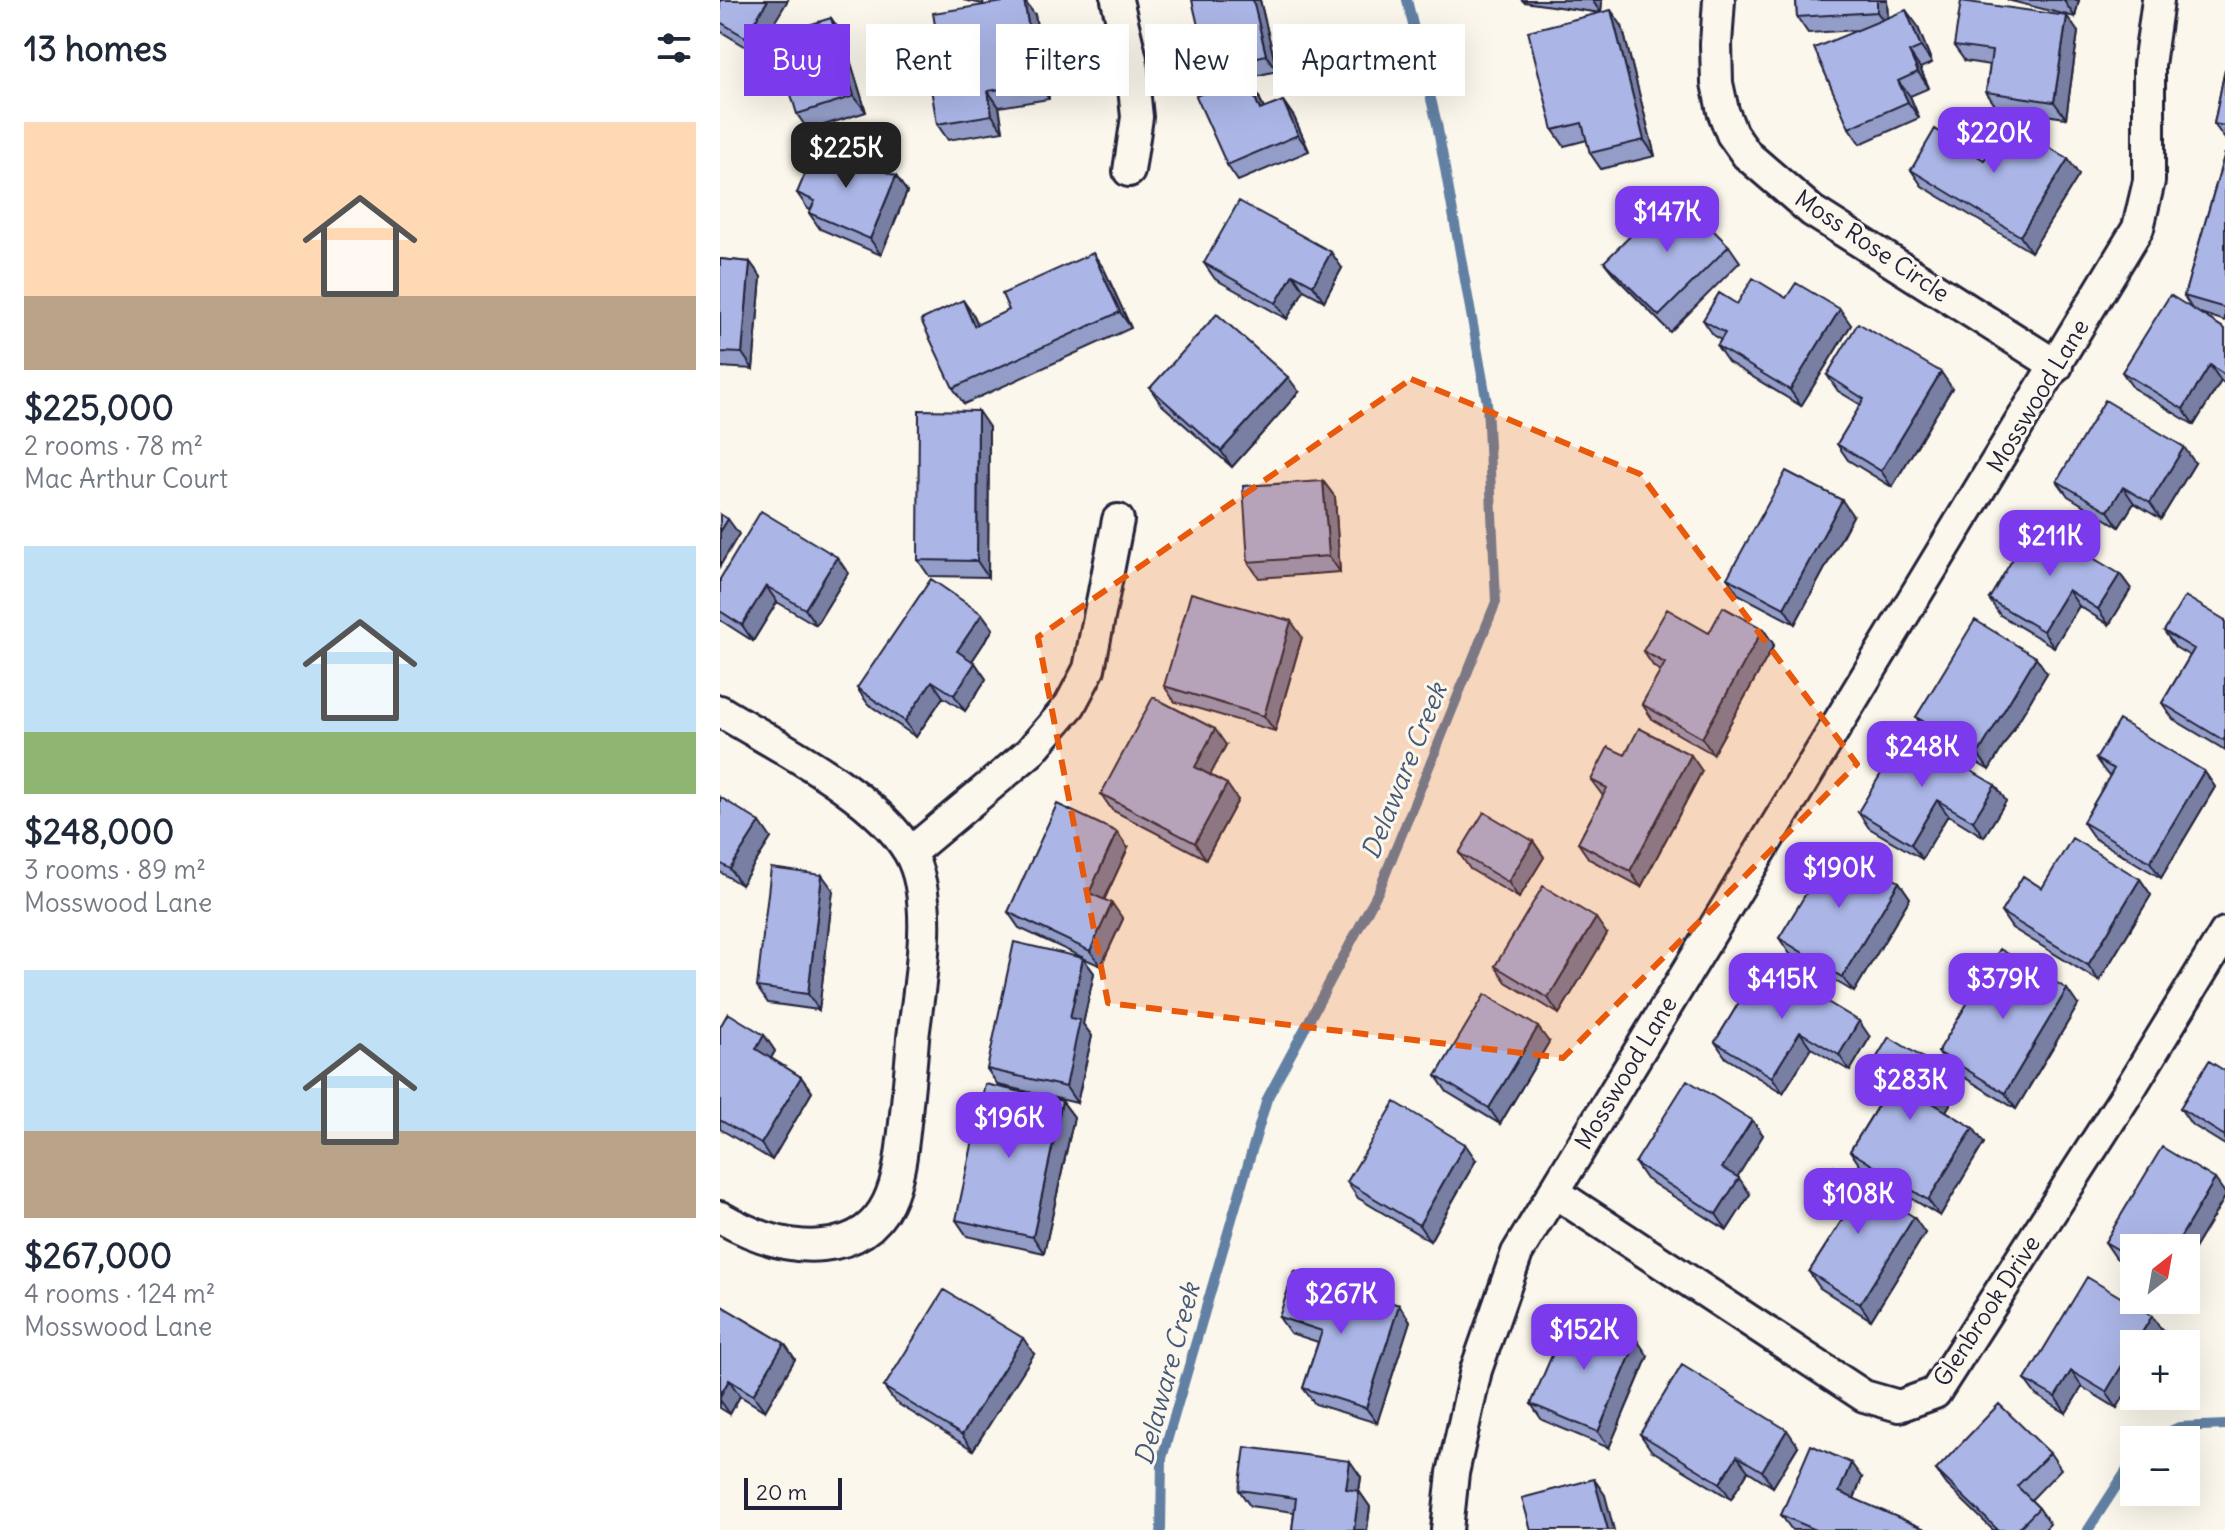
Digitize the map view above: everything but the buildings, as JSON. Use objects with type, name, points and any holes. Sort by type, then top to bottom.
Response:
[{"type":"street","points":[[1117,0],[1131,59],[1137,117],[1129,171]]},
{"type":"street","name":"Moss Rose Circle","points":[[1719,0],[1717,83],[1732,134],[1747,155],[1812,211],[2057,366]]},
{"type":"street","name":"Mosswood Lane","points":[[1447,1530],[1453,1473],[1476,1370],[1517,1253],[2138,228],[2149,181],[2149,65],[2158,0]]},
{"type":"street","points":[[910,853],[1030,752],[1070,705],[1089,669],[1118,520]]},
{"type":"street","points":[[720,711],[840,785],[889,827],[910,853],[920,888],[924,933],[900,1168],[888,1206],[875,1223],[860,1235],[835,1244],[808,1247],[766,1239],[720,1217]]},
{"type":"street","name":"Glenbrook Drive","points":[[1554,1192],[1864,1396],[1899,1406],[1935,1393],[2128,1092],[2225,933]]},
{"type":"highlighted area","points":[[1411,379],[1640,474],[1857,764],[1563,1058],[1108,1003],[1038,637]]},
{"type":"waterway","name":"Delaware Creek","points":[[1161,1530],[1162,1458],[1267,1099],[1379,890],[1496,602],[1487,403],[1437,124],[1407,0]]},
{"type":"waterway","points":[[2200,1426],[2225,1425]]},
{"type":"waterway","points":[[2088,1530],[2120,1481]]}]
